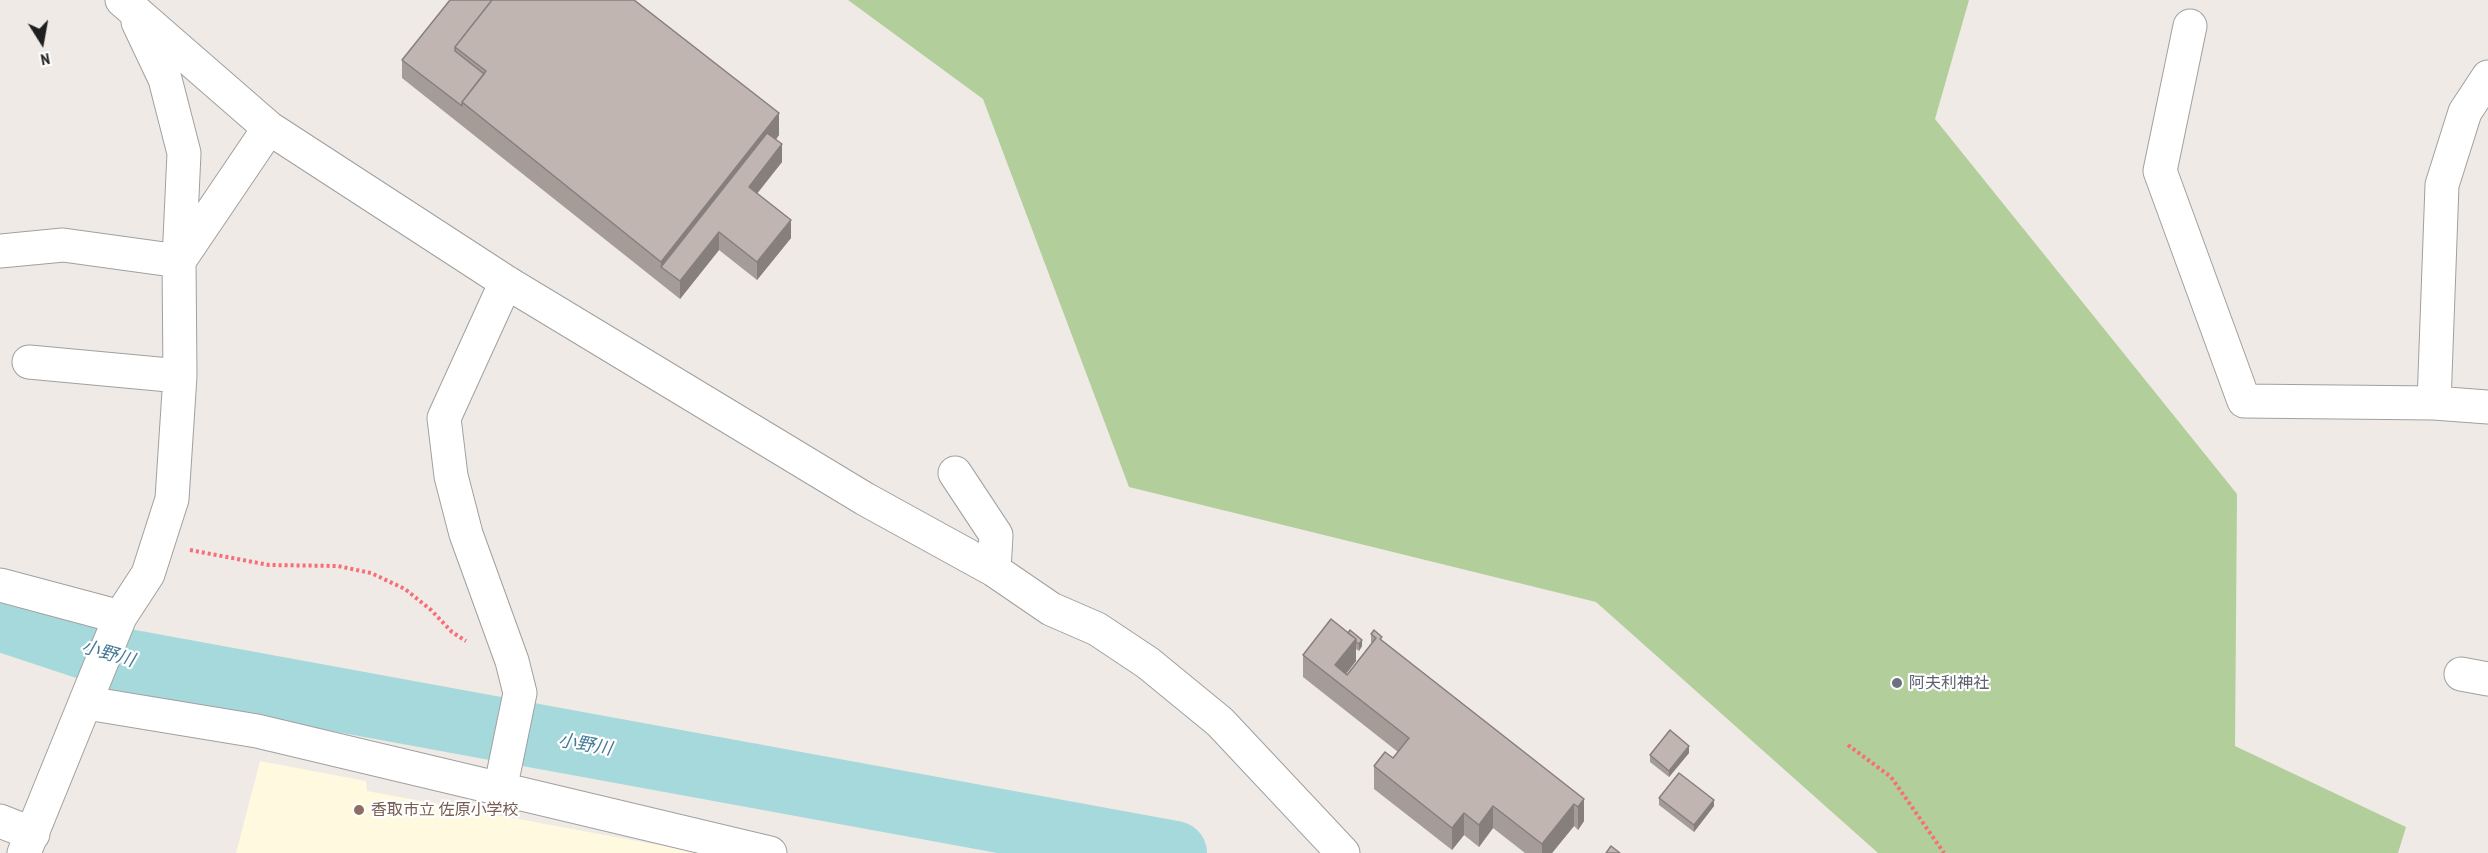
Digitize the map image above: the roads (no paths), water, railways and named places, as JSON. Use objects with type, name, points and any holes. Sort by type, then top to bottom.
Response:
[{"type":"street","points":[[127,4],[269,128],[506,282],[865,499],[994,570],[1051,609],[1097,629],[1148,663],[1220,722],[1343,853]]},
{"type":"street","points":[[0,821],[28,844],[120,617],[148,574],[172,499],[180,376],[179,261],[184,153],[165,79],[127,4]]},
{"type":"street","points":[[2190,26],[2160,171],[2244,401],[2488,407]]},
{"type":"street","points":[[2434,404],[2442,185],[2465,112],[2488,77]]},
{"type":"street","points":[[179,261],[269,128]]},
{"type":"street","points":[[0,251],[63,245],[179,261]]},
{"type":"street","points":[[500,790],[520,693],[512,661],[466,534],[451,476],[444,418],[506,282]]},
{"type":"street","points":[[29,363],[180,376]]},
{"type":"street","points":[[955,473],[996,535],[994,570]]},
{"type":"street","points":[[0,585],[120,617]]},
{"type":"street","points":[[87,703],[257,731],[770,853]]},
{"type":"waterway","name":"小野川","points":[[0,619],[127,661],[1175,853]]},
{"type":"place","name":"阿夫利神社","points":[[1897,683]]},
{"type":"place","name":"香取市立 佐原小学校","points":[[359,810]]}]
